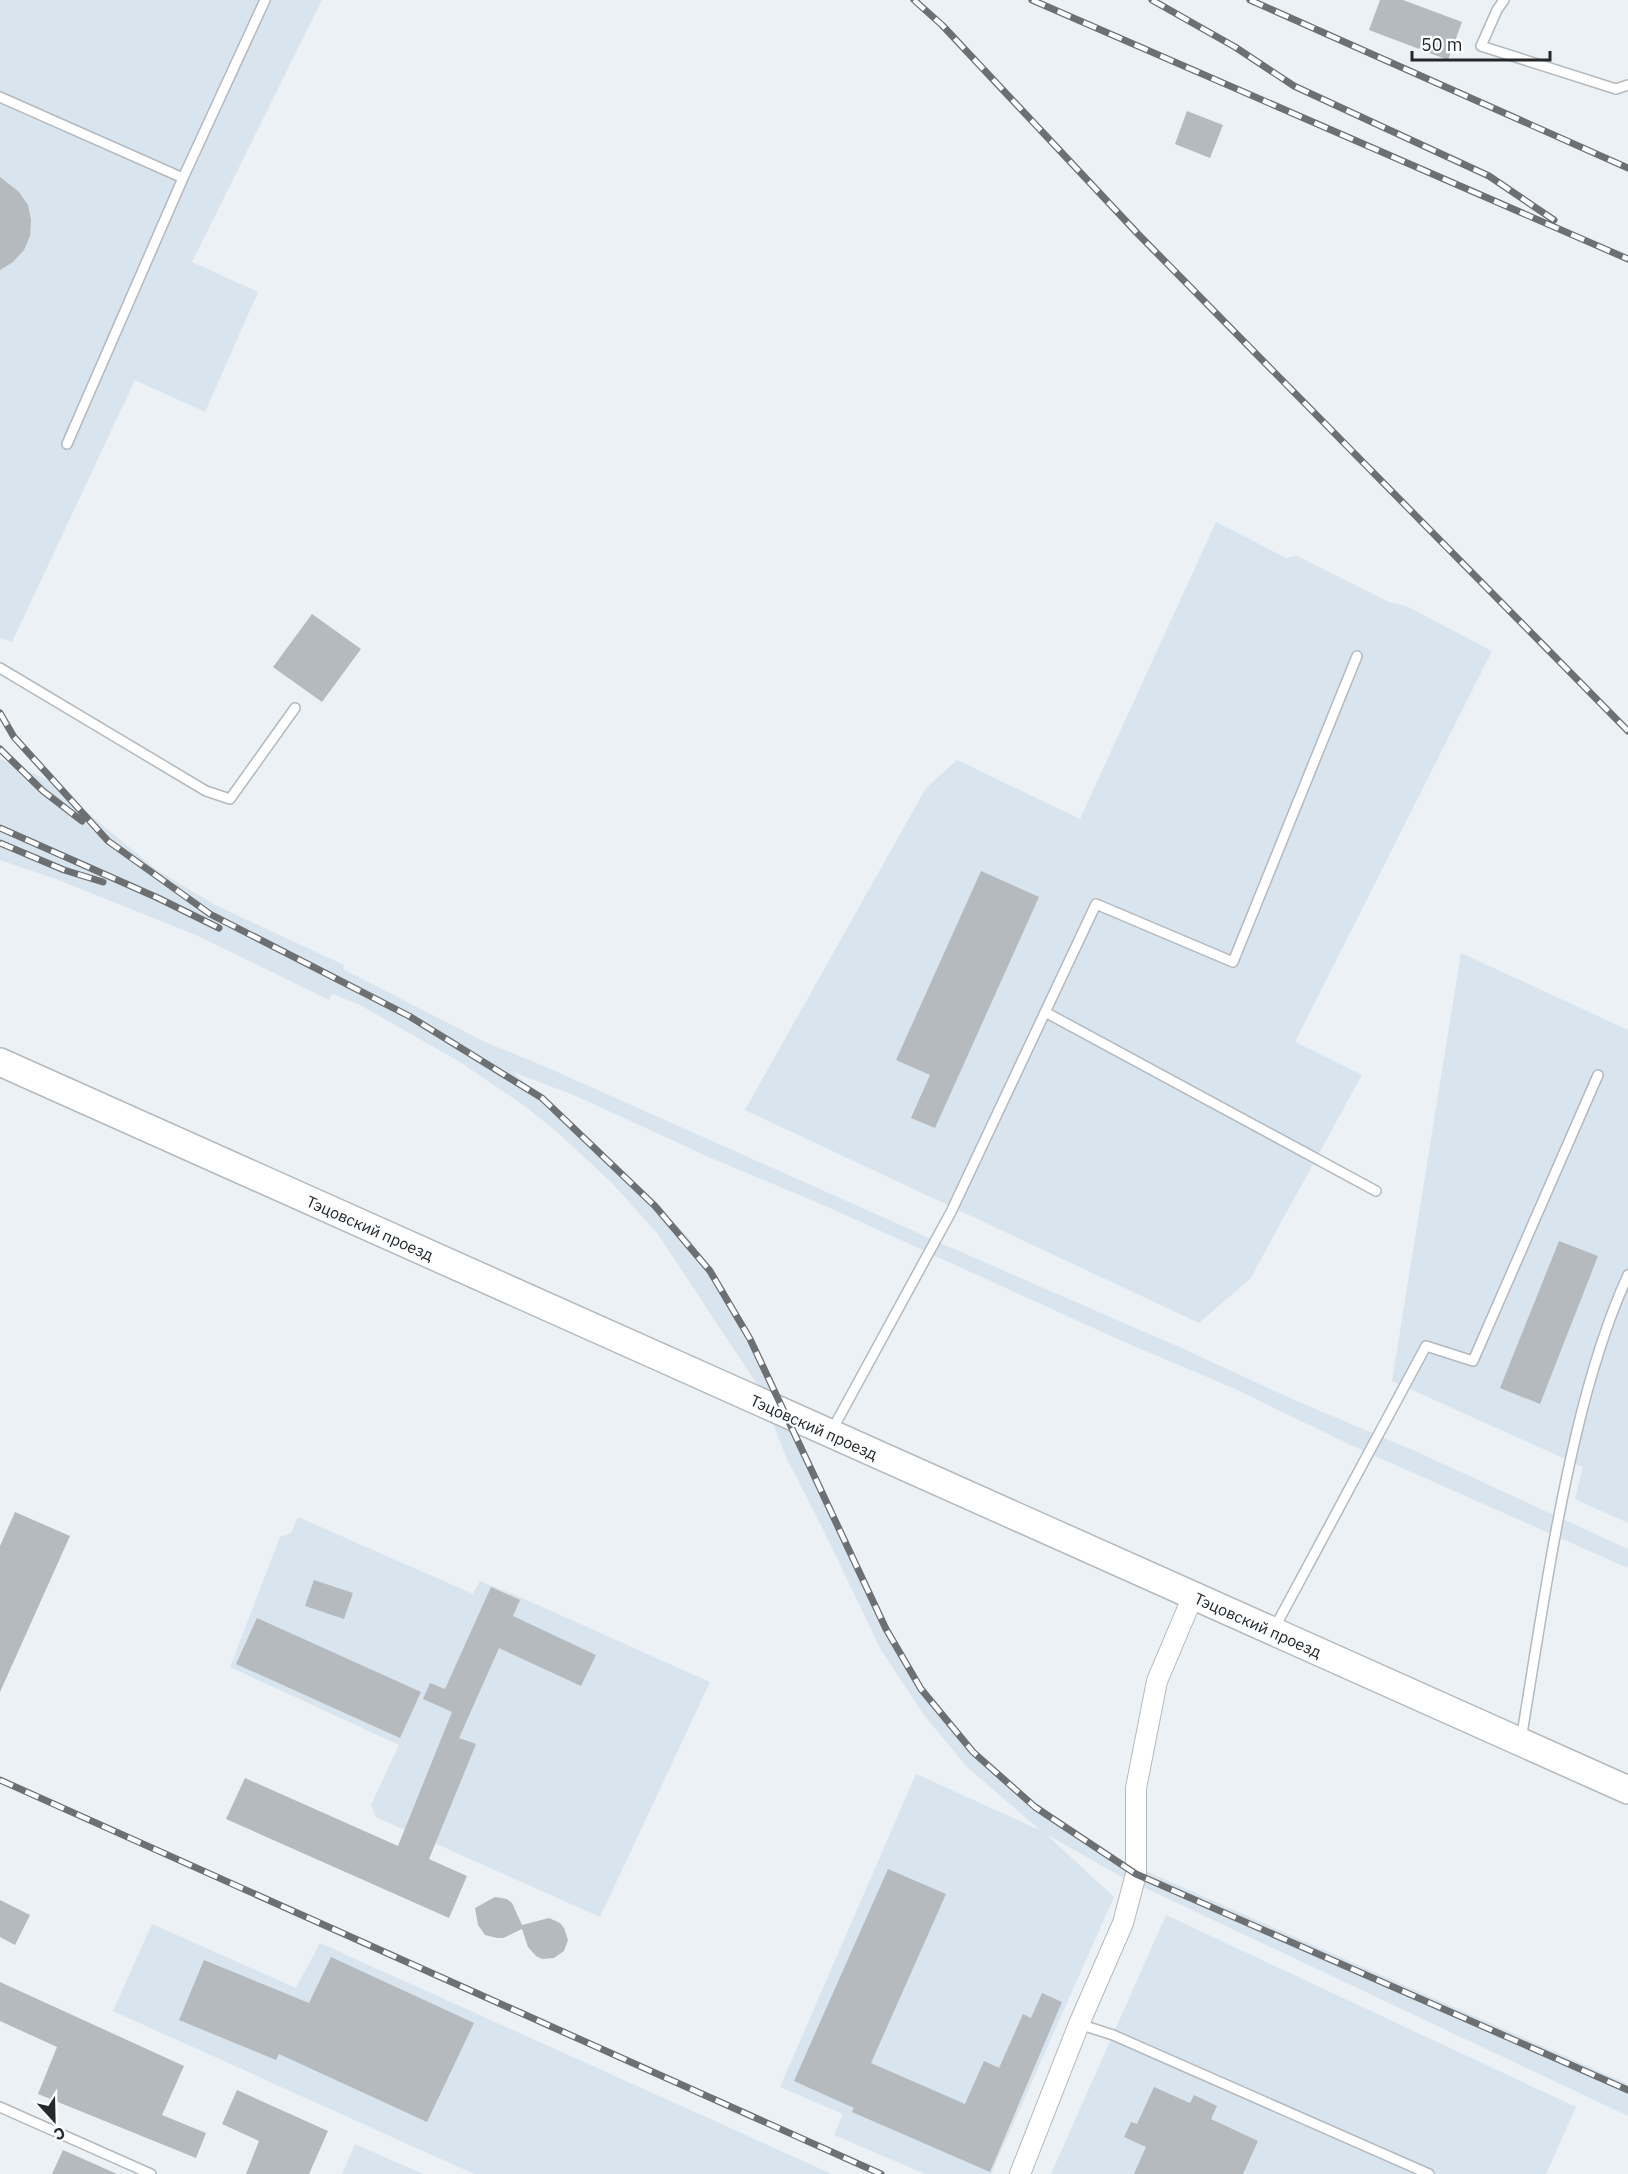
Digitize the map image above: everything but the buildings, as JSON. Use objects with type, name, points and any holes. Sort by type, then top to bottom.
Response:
[{"type":"street","name":"Тэцовский проезд","points":[[0,1062],[1628,1790]]},
{"type":"street","points":[[1020,2174],[1125,1914],[1136,1874],[1136,1788],[1156,1681],[1193,1596]]},
{"type":"lane","points":[[67,444],[183,178],[265,0]]},
{"type":"lane","points":[[1504,0],[1481,46],[1616,89],[1628,85]]},
{"type":"lane","points":[[0,97],[183,178]]},
{"type":"lane","points":[[830,1434],[951,1212],[1096,904],[1233,962],[1357,656]]},
{"type":"lane","points":[[0,668],[206,791],[230,799],[295,708]]},
{"type":"lane","points":[[1045,1012],[1376,1191]]},
{"type":"lane","points":[[1273,1631],[1426,1346],[1473,1361],[1598,1075]]},
{"type":"lane","points":[[1521,1742],[1567,1473],[1591,1375],[1616,1300],[1628,1275]]},
{"type":"lane","points":[[1079,2024],[1113,2035],[1429,2174]]},
{"type":"lane","points":[[0,2107],[151,2174]]},
{"type":"shaded area","points":[[0,0],[322,0],[192,262],[258,292],[205,412],[135,380],[12,642],[0,638]]},
{"type":"shaded area","points":[[1216,522],[1286,558],[1297,556],[1389,602],[1406,606],[1492,651],[1295,1042],[1362,1075],[1250,1279],[1199,1323],[745,1110],[926,788],[957,760],[1080,819]]},
{"type":"shaded area","points":[[0,759],[62,786],[84,810],[157,870],[215,905],[344,965],[343,969],[483,1041],[1186,1350],[1292,1399],[1415,1451],[1628,1549],[1628,1568],[1355,1447],[1233,1388],[1122,1341],[828,1207],[711,1158],[576,1096],[513,1072],[594,1142],[689,1238],[749,1330],[845,1544],[919,1688],[993,1769],[1058,1819],[1123,1861],[1628,2084],[1628,2116],[1120,1876],[1046,1834],[1114,1897],[991,2174],[925,2174],[834,2135],[843,2114],[780,2087],[916,1774],[1040,1830],[967,1767],[924,1715],[881,1650],[787,1459],[757,1384],[657,1233],[612,1183],[526,1107],[460,1062],[360,1005],[332,994],[329,1000],[196,935],[56,879],[0,860]]},
{"type":"shaded area","points":[[1461,953],[1628,1030],[1628,1523],[1575,1499],[1583,1467],[1392,1381]]},
{"type":"shaded area","points":[[298,1517],[473,1594],[480,1581],[710,1682],[600,1917],[376,1817],[371,1805],[399,1745],[230,1667],[280,1537],[291,1533]]},
{"type":"shaded area","points":[[1166,1915],[1576,2107],[1546,2174],[1051,2174]]},
{"type":"shaded area","points":[[152,1924],[296,1988],[320,1943],[832,2174],[474,2174],[113,2011]]},
{"type":"shaded area","points":[[355,2144],[423,2174],[342,2174]]},
{"type":"railway","points":[[914,0],[942,25],[1138,234],[1628,731]]},
{"type":"railway","points":[[1032,0],[1628,259]]},
{"type":"railway","points":[[1152,0],[1235,47],[1294,86],[1489,176],[1554,220]]},
{"type":"railway","points":[[1250,0],[1628,168]]},
{"type":"railway","points":[[0,713],[14,737],[108,841],[210,914],[409,1016],[542,1098],[655,1206],[710,1271],[750,1339],[886,1629],[921,1689],[973,1752],[1035,1807],[1136,1874],[1628,2090]]},
{"type":"railway","points":[[0,749],[43,791],[82,821]]},
{"type":"railway","points":[[0,828],[158,898],[219,928]]},
{"type":"railway","points":[[0,843],[64,870],[103,882]]},
{"type":"railway","points":[[0,1780],[881,2174]]}]
